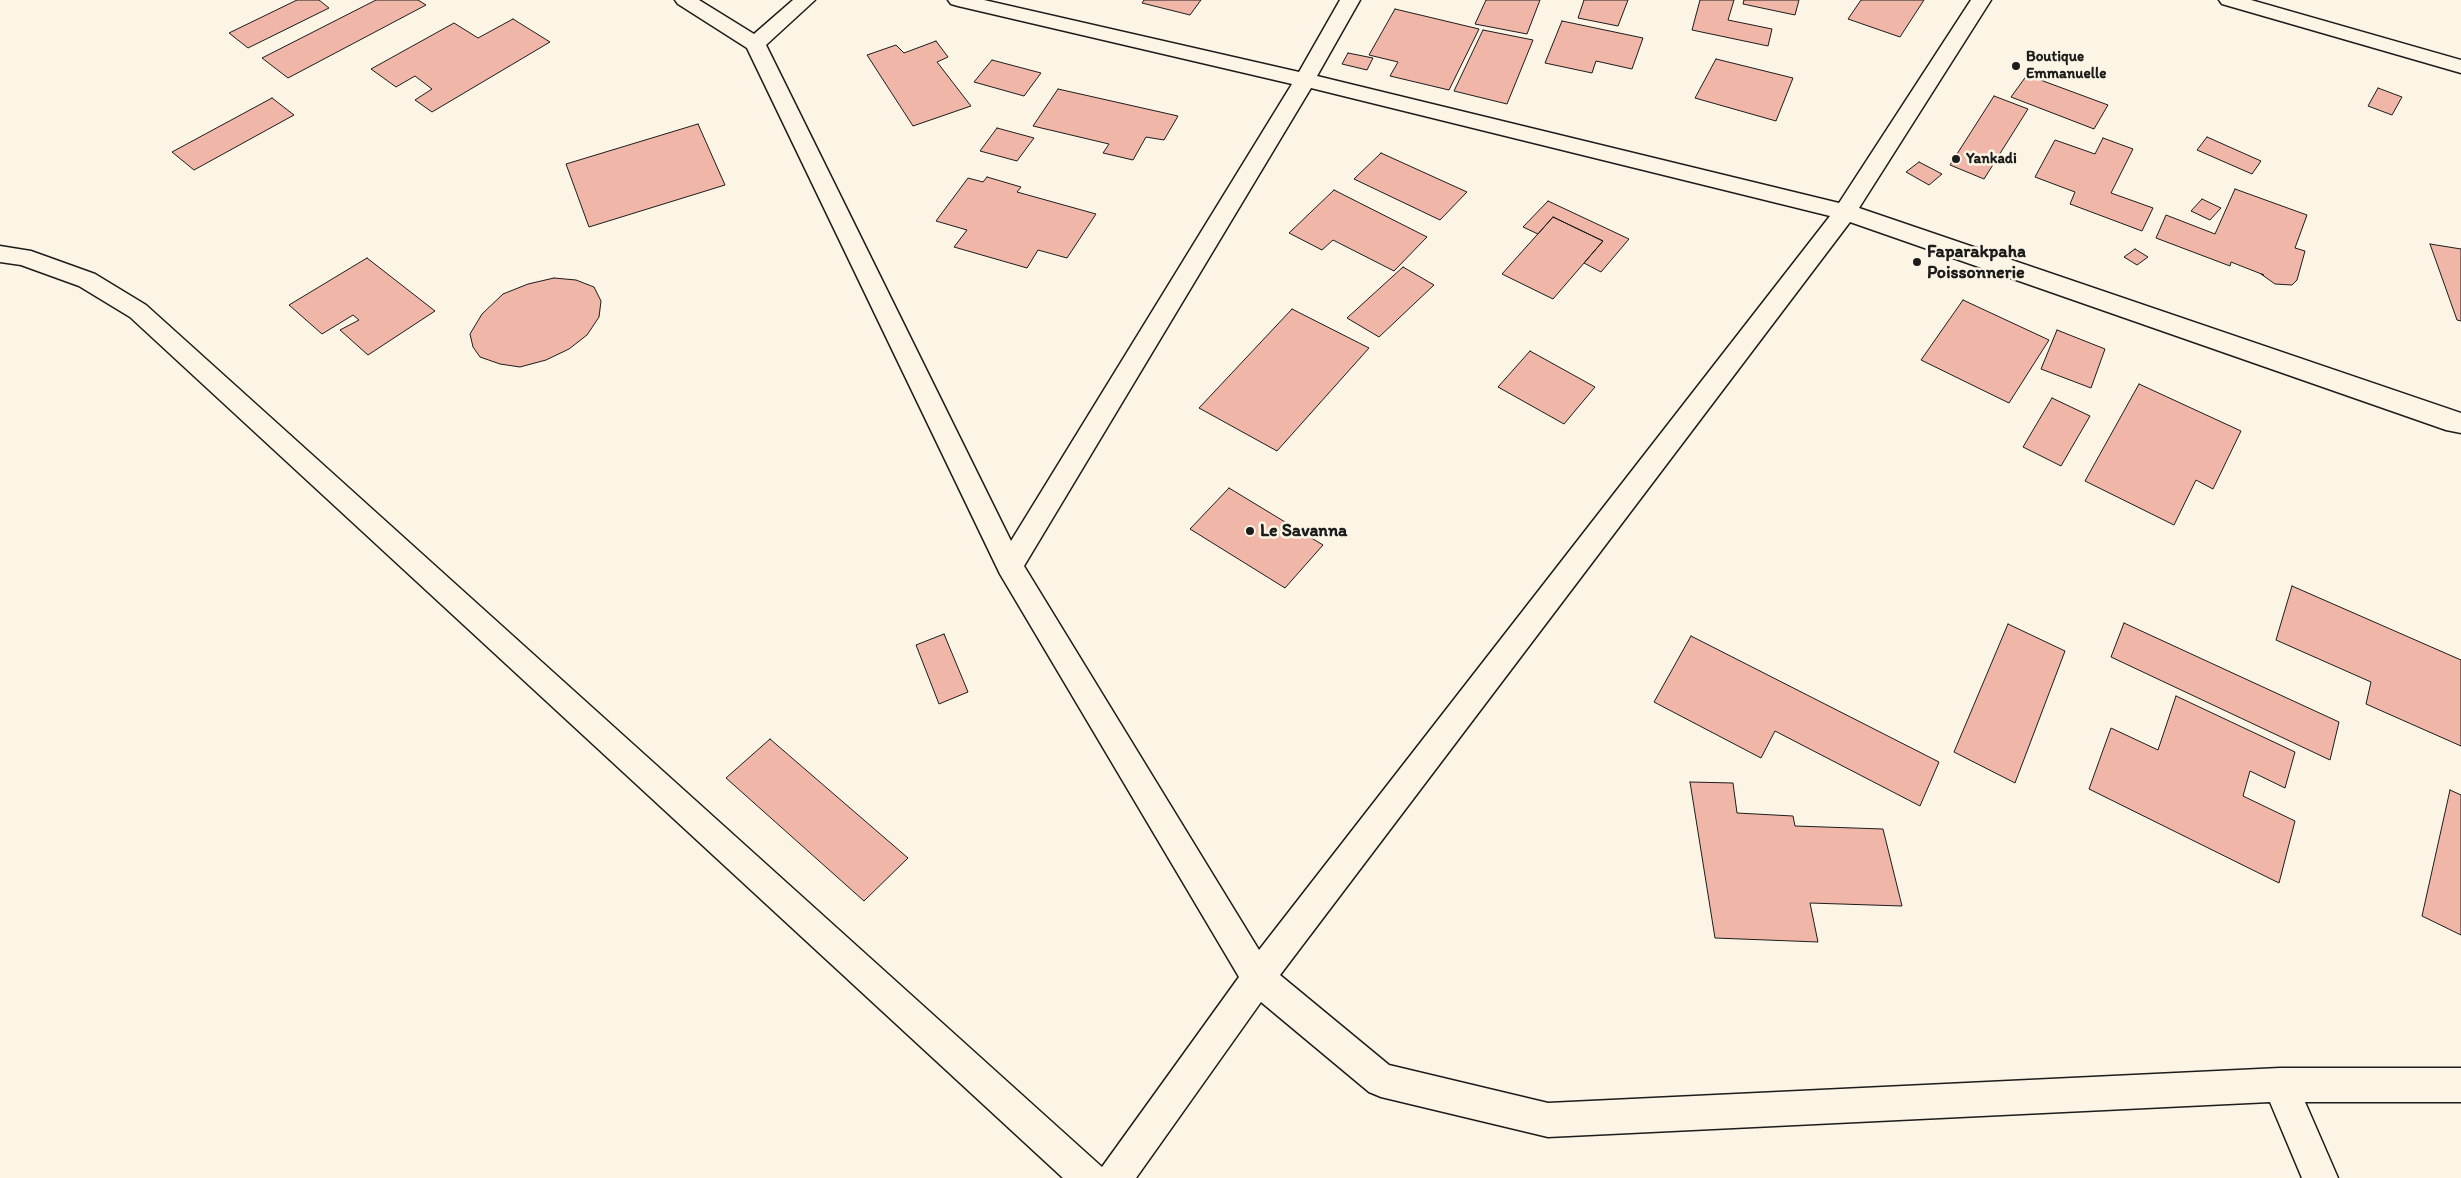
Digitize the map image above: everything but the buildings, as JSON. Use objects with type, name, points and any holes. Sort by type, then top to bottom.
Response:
[{"type":"street","points":[[685,0],[755,44],[1010,566],[1258,978],[1381,1080],[1548,1120],[2280,1084],[2461,1085]]},
{"type":"street","points":[[755,44],[805,0]]},
{"type":"street","points":[[958,0],[1305,80],[1845,212],[2459,426]]},
{"type":"street","points":[[1010,566],[1305,80],[1350,0]]},
{"type":"street","points":[[1115,1178],[1258,978],[1845,212],[1981,0]]},
{"type":"street","points":[[2228,0],[2461,67]]},
{"type":"street","points":[[0,254],[23,257],[87,280],[138,311],[1089,1178]]},
{"type":"street","points":[[2280,1084],[2320,1178]]},
{"type":"place","name":"Boutique Emmanuelle","points":[[2016,66]]},
{"type":"place","name":"Yankadi","points":[[1956,159]]},
{"type":"place","name":"Faparakpaha Poissonnerie","points":[[1917,262]]},
{"type":"place","name":"Le Savanna","points":[[1250,531]]}]
